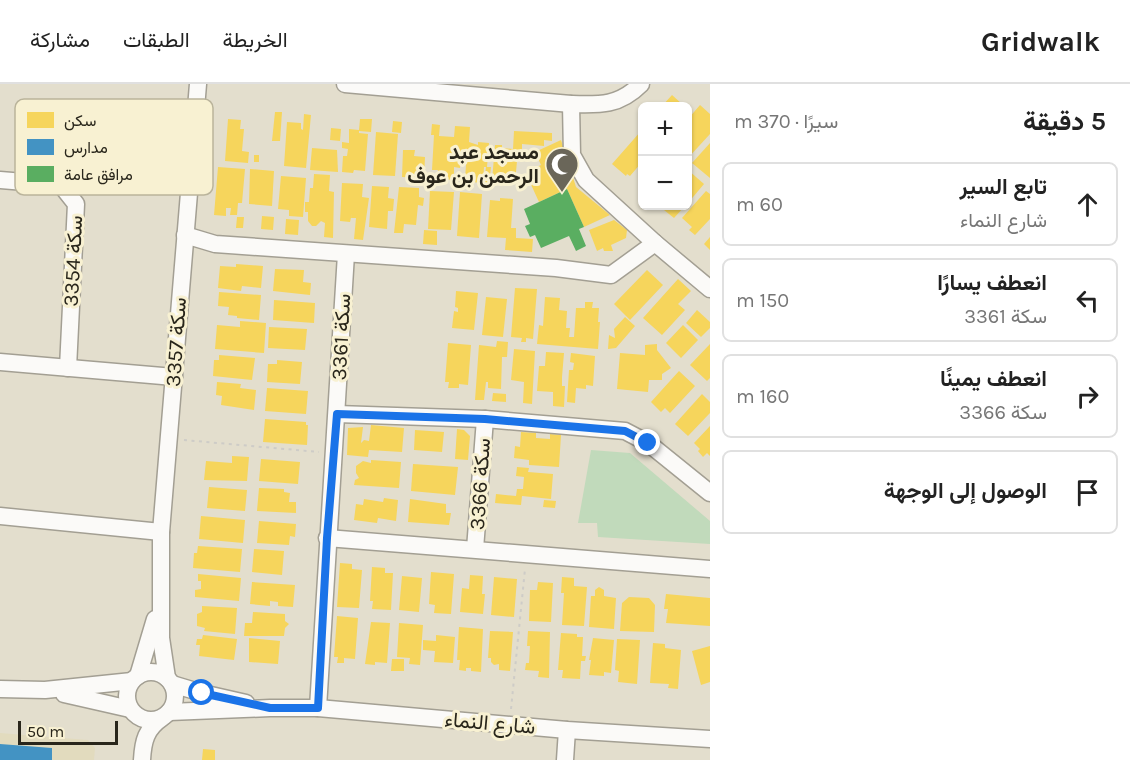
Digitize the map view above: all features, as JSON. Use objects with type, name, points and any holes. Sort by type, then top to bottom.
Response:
[{"type":"street","name":"سكة 3357","points":[[197,99],[198,84]]},
{"type":"street","points":[[345,84],[604,105],[630,94],[640,84]]},
{"type":"street","points":[[572,104],[570,146],[572,155],[586,180],[710,289]]},
{"type":"street","name":"سكة 3354","points":[[0,180],[15,181]]},
{"type":"street","name":"سكة 3354","points":[[68,368],[76,204],[69,195]]},
{"type":"street","name":"سكة 3357","points":[[169,681],[161,638],[161,532],[188,195]]},
{"type":"street","points":[[185,235],[215,244],[556,268],[611,275],[655,243]]},
{"type":"street","name":"سكة 3361","points":[[318,708],[346,254]]},
{"type":"street","points":[[0,362],[174,377]]},
{"type":"street","name":"سكة 3366","points":[[337,414],[485,419],[625,431],[648,443],[710,493]]},
{"type":"street","name":"سكة 3366","points":[[475,549],[485,419]]},
{"type":"street","points":[[0,516],[161,532]]},
{"type":"street","points":[[327,538],[710,569]]},
{"type":"street","name":"سكة 3357","points":[[135,678],[160,600]]},
{"type":"street","points":[[0,688],[45,690],[135,678],[153,672],[169,681],[175,699],[166,715],[152,725],[145,736],[142,754]]},
{"type":"street","points":[[135,678],[126,695],[133,712],[142,754]]},
{"type":"street","name":"شارع النماء","points":[[169,681],[202,693],[270,708]]},
{"type":"street","points":[[45,690],[133,712],[149,720],[166,715]]},
{"type":"street","name":"شارع النماء","points":[[166,715],[270,708],[318,708],[567,730],[710,739]]},
{"type":"street","points":[[565,760],[567,730]]},
{"type":"path","points":[[169,439],[334,454]]},
{"type":"path","points":[[510,725],[527,554]]},
{"type":"shaded area","points":[[0,733],[88,740],[95,748],[94,760],[0,760]]},
{"type":"green space","points":[[591,450],[630,453],[710,521],[710,544],[598,537],[597,523],[578,523]]},
{"type":"building: سكن","points":[[672,95],[680,102],[666,102]]},
{"type":"building: سكن","points":[[700,105],[710,114],[710,134],[692,154],[692,114]]},
{"type":"building: سكن","points":[[275,112],[282,112],[280,141],[272,141]]},
{"type":"building: سكن","points":[[304,114],[311,115],[306,168],[284,166],[287,122],[301,123],[303,130]]},
{"type":"building: سكن","points":[[228,119],[241,120],[240,129],[244,129],[242,151],[249,152],[248,163],[225,161]]},
{"type":"building: سكن","points":[[360,119],[372,119],[371,132],[359,131],[359,133],[368,134],[365,171],[342,172],[343,156],[347,156],[348,149],[342,148],[342,142],[349,143],[349,129],[359,130]]},
{"type":"building: سكن","points":[[393,121],[402,122],[401,133],[392,132]]},
{"type":"building: سكن","points":[[432,124],[440,125],[439,136],[454,137],[455,126],[470,127],[469,142],[478,145],[478,142],[489,143],[487,167],[491,167],[489,184],[484,183],[486,167],[484,167],[483,183],[465,179],[467,151],[461,150],[460,168],[454,167],[454,180],[437,179],[438,170],[432,170],[434,135],[431,135]]},
{"type":"building: سكن","points":[[331,128],[341,129],[340,141],[330,140]]},
{"type":"building: سكن","points":[[514,131],[552,133],[552,141],[544,140],[544,146],[522,144],[522,151],[518,150],[515,183],[492,181],[495,145],[513,149]]},
{"type":"building: سكن","points":[[376,132],[398,134],[395,176],[373,175]]},
{"type":"building: سكن","points":[[638,134],[638,167],[630,176],[627,174],[626,176],[612,164]]},
{"type":"building: سكن","points":[[561,140],[576,187],[610,215],[584,227],[567,189],[539,202],[528,178],[532,176],[530,170],[541,165],[535,152]]},
{"type":"building: سكن","points":[[710,143],[710,178],[692,163]]},
{"type":"building: سكن","points":[[312,148],[337,150],[338,172],[310,170]]},
{"type":"building: سكن","points":[[403,150],[415,150],[414,156],[425,157],[424,178],[402,177]]},
{"type":"building: سكن","points":[[254,155],[259,155],[259,162],[254,162]]},
{"type":"building: سكن","points":[[218,167],[245,169],[242,203],[238,203],[237,215],[230,215],[231,208],[226,208],[226,216],[214,215]]},
{"type":"building: سكن","points":[[250,169],[274,171],[272,206],[249,204]]},
{"type":"building: سكن","points":[[314,174],[330,175],[329,191],[334,192],[333,238],[324,237],[325,223],[321,221],[316,226],[312,226],[308,221],[308,212],[305,212],[305,202],[309,202]]},
{"type":"building: سكن","points":[[692,174],[704,184],[692,198]]},
{"type":"building: سكن","points":[[281,176],[306,178],[303,217],[289,216],[289,210],[278,209]]},
{"type":"building: سكن","points":[[342,183],[363,184],[362,197],[369,198],[363,240],[354,239],[356,218],[351,218],[352,213],[350,222],[340,221]]},
{"type":"building: سكن","points":[[372,186],[389,187],[388,198],[394,199],[393,211],[388,211],[387,229],[369,227]]},
{"type":"building: سكن","points":[[399,187],[419,188],[419,197],[424,198],[423,206],[418,205],[416,225],[404,224],[403,233],[394,233]]},
{"type":"building: سكن","points":[[430,191],[454,192],[451,230],[428,229]]},
{"type":"building: سكن","points":[[706,191],[710,194],[710,219],[695,235],[689,230],[692,227],[682,218],[689,210],[692,210],[692,207]]},
{"type":"building: سكن","points":[[460,192],[482,194],[479,238],[457,236]]},
{"type":"building: سكن","points":[[500,198],[513,199],[511,228],[516,228],[516,238],[533,239],[532,252],[505,250],[506,238],[487,237],[490,200],[500,201]]},
{"type":"building: سكن","points":[[664,210],[681,210],[674,218]]},
{"type":"building: سكن","points":[[262,216],[274,217],[273,230],[261,229]]},
{"type":"building: سكن","points":[[237,217],[244,217],[243,228],[236,228]]},
{"type":"building: سكن","points":[[286,219],[299,220],[298,235],[285,234]]},
{"type":"building: سكن","points":[[614,220],[627,230],[626,238],[611,245],[613,251],[604,251],[603,248],[597,251],[589,230]]},
{"type":"building: سكن","points":[[424,230],[437,231],[437,245],[423,244]]},
{"type":"building: سكن","points":[[710,237],[710,250],[704,244]]},
{"type":"building: سكن","points":[[236,264],[263,266],[261,288],[242,286],[241,291],[218,288],[220,266],[236,267]]},
{"type":"building: سكن","points":[[275,269],[304,270],[303,282],[311,283],[310,295],[273,291]]},
{"type":"building: سكن","points":[[647,270],[663,285],[630,320],[614,304]]},
{"type":"building: سكن","points":[[678,279],[691,291],[678,304],[685,310],[662,335],[643,318]]},
{"type":"building: سكن","points":[[515,288],[537,289],[533,339],[526,338],[526,342],[521,342],[522,338],[511,337]]},
{"type":"building: سكن","points":[[456,291],[478,293],[474,330],[452,328],[454,311],[458,312],[458,308],[455,307]]},
{"type":"building: سكن","points":[[219,292],[261,295],[259,320],[228,315],[229,307],[218,306]]},
{"type":"building: سكن","points":[[486,297],[507,299],[503,337],[482,335]]},
{"type":"building: سكن","points":[[545,297],[560,298],[559,310],[567,311],[566,328],[570,328],[569,337],[574,337],[576,308],[585,308],[585,302],[593,302],[592,308],[599,308],[598,349],[537,344],[539,325],[543,326]]},
{"type":"building: سكن","points":[[274,300],[315,303],[314,323],[273,320]]},
{"type":"building: سكن","points":[[697,310],[710,322],[710,328],[701,337],[686,323]]},
{"type":"building: سكن","points":[[625,317],[635,326],[616,348],[608,349],[609,335],[615,338],[614,329]]},
{"type":"building: سكن","points":[[240,321],[266,323],[264,353],[215,349],[217,325],[240,327]]},
{"type":"building: سكن","points":[[683,325],[698,340],[681,358],[666,343]]},
{"type":"building: سكن","points":[[269,327],[307,329],[305,350],[268,348]]},
{"type":"building: سكن","points":[[497,341],[508,342],[507,357],[502,357],[501,389],[488,388],[488,382],[486,382],[484,400],[475,400],[479,345],[496,347]]},
{"type":"building: سكن","points":[[448,343],[471,345],[468,385],[459,384],[459,388],[448,388],[449,382],[445,382]]},
{"type":"building: سكن","points":[[657,344],[657,350],[671,368],[662,374],[662,380],[649,380],[648,392],[617,389],[620,353],[645,355],[645,345]]},
{"type":"building: سكن","points":[[710,344],[710,378],[707,381],[690,365]]},
{"type":"building: سكن","points":[[514,349],[535,351],[532,404],[523,403],[524,382],[511,380]]},
{"type":"building: سكن","points":[[546,352],[564,353],[562,386],[565,386],[564,407],[553,406],[553,392],[537,391],[539,366],[545,366]]},
{"type":"building: سكن","points":[[571,353],[595,356],[593,386],[586,385],[586,389],[576,388],[575,403],[567,402],[569,370],[573,370],[574,363],[570,362]]},
{"type":"building: سكن","points":[[219,355],[255,358],[252,380],[213,376],[214,360],[219,360]]},
{"type":"building: سكن","points":[[277,360],[302,362],[300,384],[267,382],[268,364],[277,364]]},
{"type":"building: سكن","points":[[679,371],[695,386],[670,413],[665,408],[661,412],[651,402]]},
{"type":"building: سكن","points":[[217,382],[241,384],[240,388],[256,390],[254,410],[221,405],[222,396],[216,395]]},
{"type":"building: سكن","points":[[267,388],[308,391],[306,414],[265,411]]},
{"type":"building: سكن","points":[[493,393],[506,394],[506,402],[492,401]]},
{"type":"building: سكن","points":[[702,394],[710,402],[710,413],[688,436],[675,424]]},
{"type":"building: سكن","points":[[265,419],[306,422],[308,425],[307,445],[263,442]]},
{"type":"building: سكن","points":[[371,425],[404,428],[402,452],[369,450],[368,457],[347,455],[348,428],[363,427],[361,443],[364,440],[369,441]]},
{"type":"building: سكن","points":[[710,426],[710,456],[707,453],[703,457],[698,451],[700,449],[694,443]]},
{"type":"building: سكن","points":[[457,429],[464,430],[470,436],[468,460],[455,459]]},
{"type":"building: سكن","points":[[415,430],[444,432],[442,452],[414,450]]},
{"type":"building: سكن","points":[[521,432],[536,433],[536,438],[550,439],[550,434],[561,435],[559,467],[529,465],[529,460],[514,458],[515,446],[520,447]]},
{"type":"building: سكن","points":[[232,456],[249,457],[247,481],[204,480],[206,461],[232,463]]},
{"type":"building: سكن","points":[[261,459],[300,462],[298,484],[259,481]]},
{"type":"building: سكن","points":[[371,460],[401,462],[399,488],[354,485],[355,480],[359,478],[356,466],[363,461],[371,463]]},
{"type":"building: سكن","points":[[413,464],[458,467],[455,495],[411,491]]},
{"type":"building: سكن","points":[[517,467],[529,468],[528,472],[553,474],[551,499],[522,496],[521,505],[495,503],[496,494],[516,496],[517,489],[523,489],[524,477],[516,476]]},
{"type":"building: سكن","points":[[209,487],[247,490],[245,511],[207,508]]},
{"type":"building: سكن","points":[[259,488],[284,489],[284,492],[290,493],[289,502],[296,502],[296,513],[257,511]]},
{"type":"building: سكن","points":[[384,498],[398,500],[396,521],[378,518],[377,523],[354,520],[356,504],[363,505],[364,499],[383,502]]},
{"type":"building: سكن","points":[[410,499],[446,504],[446,513],[451,513],[449,525],[408,522]]},
{"type":"building: سكن","points":[[544,500],[556,501],[555,508],[543,507]]},
{"type":"building: سكن","points":[[201,516],[245,520],[243,543],[199,539]]},
{"type":"building: سكن","points":[[259,521],[296,524],[295,537],[290,536],[289,545],[257,543]]},
{"type":"building: سكن","points":[[198,546],[242,549],[240,572],[193,568],[194,553],[197,553]]},
{"type":"building: سكن","points":[[254,549],[284,551],[282,575],[252,572]]},
{"type":"building: سكن","points":[[340,563],[352,564],[352,569],[362,570],[359,608],[337,607]]},
{"type":"building: سكن","points":[[372,567],[385,568],[385,573],[393,573],[391,610],[372,609],[373,601],[370,601]]},
{"type":"building: سكن","points":[[431,572],[454,574],[451,614],[434,613],[435,605],[429,604]]},
{"type":"building: سكن","points":[[198,574],[241,578],[239,601],[195,597],[195,590],[201,589]]},
{"type":"building: سكن","points":[[470,575],[483,576],[482,594],[485,594],[483,614],[460,612],[462,588],[469,589]]},
{"type":"building: سكن","points":[[402,576],[422,578],[419,612],[399,610]]},
{"type":"building: سكن","points":[[494,577],[517,579],[514,617],[491,615]]},
{"type":"building: سكن","points":[[562,577],[574,578],[574,586],[587,587],[584,626],[562,625],[564,593],[561,593]]},
{"type":"building: سكن","points":[[252,582],[295,585],[293,607],[278,606],[278,602],[270,601],[270,606],[250,604]]},
{"type":"building: سكن","points":[[538,582],[553,583],[551,622],[529,621],[530,590],[537,590]]},
{"type":"building: سكن","points":[[599,587],[604,590],[604,596],[616,598],[614,629],[589,627],[591,596],[595,596],[595,590]]},
{"type":"building: سكن","points":[[666,594],[710,598],[710,626],[666,623],[668,609],[664,609]]},
{"type":"building: سكن","points":[[629,597],[649,598],[655,605],[654,632],[620,631],[622,603]]},
{"type":"building: سكن","points":[[202,606],[237,608],[235,634],[204,631],[205,628],[197,626],[197,614],[202,612]]},
{"type":"building: سكن","points":[[253,612],[285,614],[285,621],[289,624],[285,628],[284,636],[244,636],[245,623],[252,623]]},
{"type":"building: سكن","points":[[337,616],[358,618],[355,659],[344,658],[344,663],[337,663],[338,657],[334,657]]},
{"type":"building: سكن","points":[[371,622],[390,623],[387,663],[365,664]]},
{"type":"building: سكن","points":[[399,623],[423,625],[420,665],[409,664],[410,658],[397,657]]},
{"type":"building: سكن","points":[[459,627],[483,629],[481,672],[471,671],[471,668],[466,668],[466,671],[459,670],[460,660],[457,660]]},
{"type":"building: سكن","points":[[490,631],[513,632],[510,671],[499,670],[499,664],[494,665],[491,658],[488,658]]},
{"type":"building: سكن","points":[[528,631],[550,632],[549,678],[538,677],[539,671],[525,670],[526,663],[529,663]]},
{"type":"building: سكن","points":[[561,633],[577,634],[577,637],[583,637],[582,656],[586,656],[585,661],[581,661],[580,679],[562,678],[563,670],[558,670]]},
{"type":"building: سكن","points":[[203,635],[237,639],[234,660],[199,656],[200,645],[196,645],[197,639],[202,639]]},
{"type":"building: سكن","points":[[436,635],[455,637],[453,663],[434,662],[435,651],[423,650],[423,640],[436,641]]},
{"type":"building: سكن","points":[[249,638],[280,641],[278,664],[249,662]]},
{"type":"building: سكن","points":[[593,638],[614,640],[611,673],[604,672],[604,676],[589,675]]},
{"type":"building: سكن","points":[[617,639],[640,640],[637,684],[618,682],[619,671],[615,670]]},
{"type":"building: سكن","points":[[653,643],[665,644],[665,648],[681,650],[678,689],[668,688],[669,684],[650,683]]},
{"type":"building: سكن","points":[[710,646],[710,682],[701,685],[692,651]]},
{"type":"building: سكن","points":[[392,659],[404,659],[404,671],[391,671]]},
{"type":"building: سكن","points":[[203,749],[215,750],[215,760],[202,760]]},
{"type":"building: مدارس","points":[[0,744],[52,748],[52,760],[0,760]]},
{"type":"building: مرافق عامة","points":[[567,189],[584,227],[579,229],[586,246],[576,251],[569,236],[541,248],[535,235],[530,237],[525,226],[530,224],[524,209]]},
{"type":"place","name":"مسجد عبد الرحمن بن عوف","points":[[562,193]]},
{"type":"route","points":[[202,693],[270,708],[318,708],[327,538],[337,414],[485,419],[625,431],[648,443]]}]
